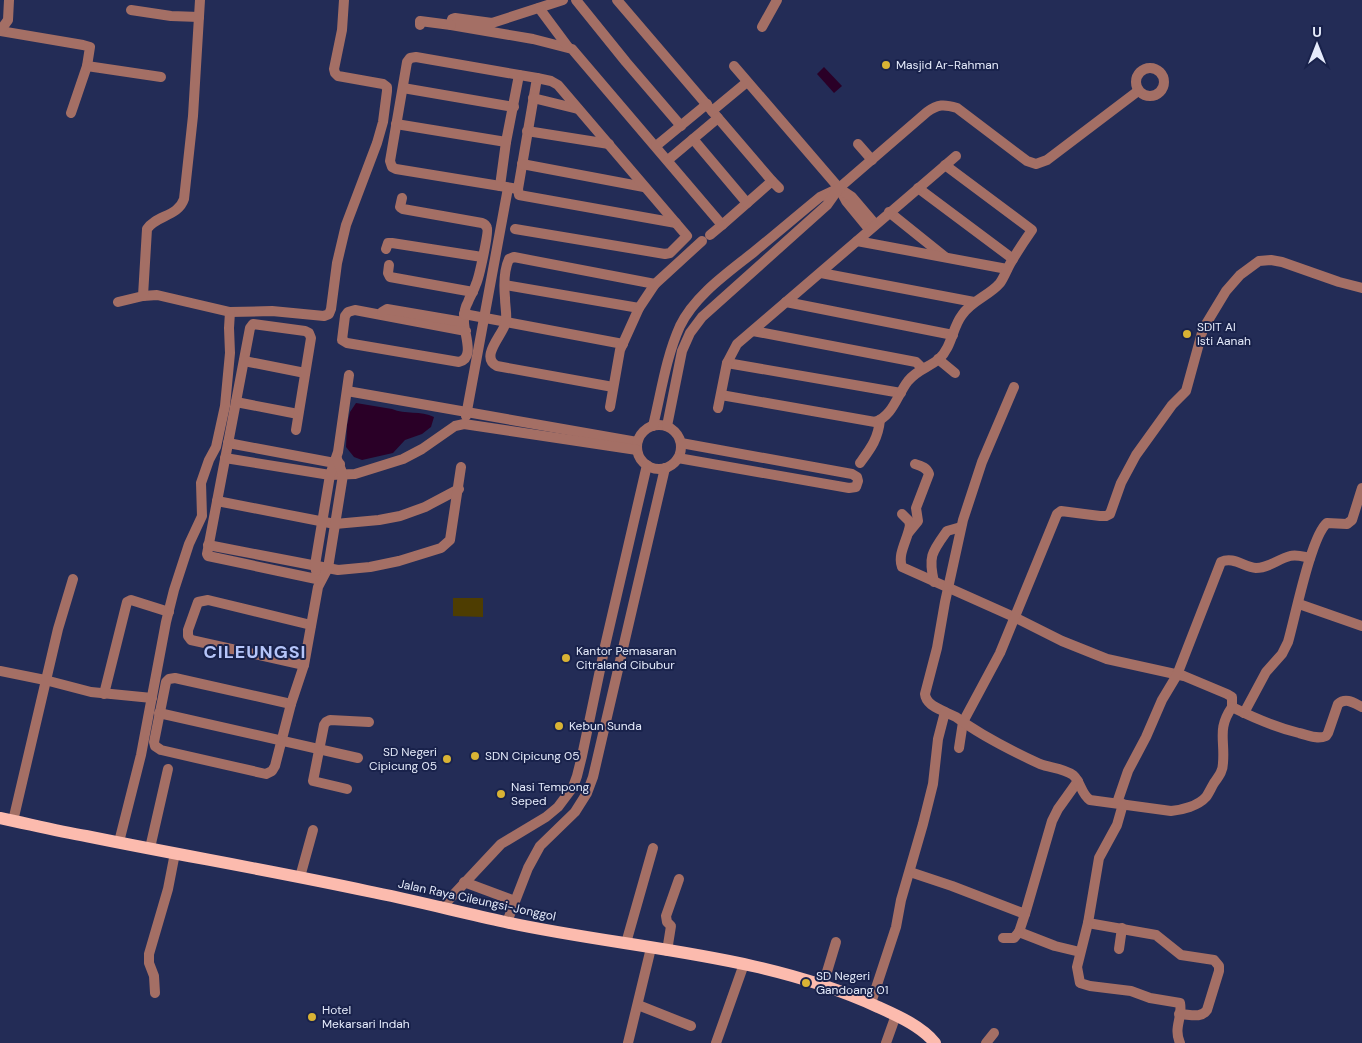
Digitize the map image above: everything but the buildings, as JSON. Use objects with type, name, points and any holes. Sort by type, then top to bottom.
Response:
[{"type":"main road","name":"Jalan Raya Cileungsi-Jonggol","points":[[6,820],[300,877],[507,922],[744,964],[824,985],[871,1003],[918,1028],[935,1043]]},
{"type":"street","points":[[9,0],[8,20],[0,31],[88,46],[91,49],[70,113]]},
{"type":"street","points":[[142,296],[147,230],[150,224],[175,212],[182,206],[184,199],[193,116],[200,0]]},
{"type":"street","points":[[118,302],[142,296],[157,295],[230,312],[272,311],[324,316],[329,314],[337,263],[346,225],[373,158],[383,122],[387,91],[387,87],[383,84],[338,76],[335,73],[334,69],[342,30],[344,0]]},
{"type":"street","points":[[491,27],[563,0]]},
{"type":"street","points":[[576,0],[681,126]]},
{"type":"street","points":[[610,407],[620,350],[639,308],[655,284],[747,203],[776,185],[617,0]]},
{"type":"street","points":[[762,28],[777,0]]},
{"type":"street","points":[[539,8],[568,47],[576,53],[722,224]]},
{"type":"street","points":[[131,10],[171,16],[199,17]]},
{"type":"street","points":[[420,25],[420,21],[491,27],[568,47]]},
{"type":"street","points":[[515,229],[664,254],[670,253],[687,236],[676,223],[644,187],[610,144],[558,86],[551,81],[416,57],[410,58],[407,62],[396,124],[390,161],[392,167],[509,187],[523,197],[676,223]]},
{"type":"street","points":[[87,66],[161,77]]},
{"type":"street","points":[[734,66],[839,188],[852,197],[872,227]]},
{"type":"street","points":[[464,424],[509,187],[506,142],[519,75]]},
{"type":"street","points":[[509,187],[522,164],[536,78]]},
{"type":"street","points":[[656,146],[681,126],[712,111],[748,82]]},
{"type":"street","points":[[403,88],[514,106]]},
{"type":"street","points":[[653,426],[672,347],[681,325],[692,307],[729,272],[820,197],[839,188],[927,112],[936,106],[945,105],[957,108],[1027,161],[1036,164],[1046,160],[1138,91]]},
{"type":"street","points":[[533,98],[578,109]]},
{"type":"street","points":[[668,160],[693,139],[712,111]]},
{"type":"street","points":[[396,124],[506,142]]},
{"type":"street","points":[[527,132],[610,144]]},
{"type":"street","points":[[693,139],[747,203]]},
{"type":"street","points":[[858,144],[872,160]]},
{"type":"street","points":[[718,408],[727,363],[737,344],[956,156]]},
{"type":"street","points":[[522,164],[644,187]]},
{"type":"street","points":[[721,395],[875,422],[880,420],[893,407],[906,383],[922,368],[938,359],[950,344],[962,314],[974,302],[988,294],[1001,282],[1012,259],[1032,230],[945,165]]},
{"type":"street","points":[[667,426],[682,351],[690,333],[702,316],[828,205],[839,188]]},
{"type":"street","points":[[918,188],[1012,259]]},
{"type":"street","points":[[402,198],[400,207],[403,209],[482,222],[487,226],[488,231],[480,272],[473,292],[467,302],[464,322],[468,343],[466,357],[459,362],[347,343],[342,340],[345,316],[348,312],[355,310],[380,315],[383,311],[387,310],[464,322],[484,318],[506,321],[623,344]]},
{"type":"street","points":[[889,212],[946,258]]},
{"type":"street","points":[[857,241],[1007,269]]},
{"type":"street","points":[[386,249],[388,243],[392,243],[482,257]]},
{"type":"street","points":[[613,387],[493,364],[491,350],[501,334],[506,321],[505,285],[509,259],[514,257],[655,284]]},
{"type":"street","points":[[960,748],[963,722],[1000,653],[1058,513],[1060,511],[1100,516],[1110,514],[1121,484],[1136,455],[1172,405],[1186,391],[1203,328],[1226,291],[1240,275],[1259,262],[1271,260],[1362,288]]},
{"type":"street","points":[[389,265],[388,273],[390,277],[473,292]]},
{"type":"street","points":[[820,273],[974,302]]},
{"type":"street","points":[[505,285],[639,308]]},
{"type":"street","points":[[786,302],[953,335]]},
{"type":"street","points":[[119,842],[141,755],[169,612],[189,544],[202,516],[201,483],[216,447],[225,406],[230,353],[228,328],[230,312]]},
{"type":"street","points":[[296,430],[311,338],[305,331],[253,324],[250,328],[206,552],[208,556],[319,582]]},
{"type":"street","points":[[753,331],[916,362],[922,368]]},
{"type":"street","points":[[938,359],[955,373]]},
{"type":"street","points":[[244,361],[305,373]]},
{"type":"street","points":[[727,363],[901,393]]},
{"type":"street","points":[[319,582],[315,565],[330,475],[337,462],[349,375]]},
{"type":"street","points":[[902,514],[909,521],[909,532],[900,561],[902,567],[948,589],[1014,617],[1062,641],[1108,659],[1177,675],[1232,697],[1232,707],[1227,714],[1222,729],[1222,772],[1206,797],[1200,802],[1177,810],[1165,810],[1088,798],[1078,781],[1064,770],[1043,765],[1020,754],[931,704],[925,698],[937,648],[944,602],[948,589],[962,526],[982,462],[1014,387]]},
{"type":"street","points":[[347,391],[467,411],[637,446]]},
{"type":"street","points":[[236,402],[298,414]]},
{"type":"street","points":[[860,463],[875,441],[880,420]]},
{"type":"street","points":[[225,458],[330,475],[343,475],[379,467],[404,458],[422,449],[455,426],[464,424],[602,440]]},
{"type":"street","points":[[653,426],[667,426],[676,433],[681,443],[678,458],[665,468],[656,469],[640,459],[637,446],[642,433],[653,426]]},
{"type":"street","points":[[228,443],[337,462]]},
{"type":"street","points":[[678,458],[849,488],[856,487],[858,481],[858,477],[852,474],[681,443]]},
{"type":"street","points":[[291,704],[175,678],[169,679],[166,682],[159,713],[155,746],[161,750],[266,774],[272,771],[304,665],[319,582],[328,568],[343,475],[337,462]]},
{"type":"street","points":[[909,532],[918,521],[917,503],[929,474],[923,466],[916,464]]},
{"type":"street","points":[[442,907],[501,844],[546,817],[567,796],[577,776],[647,465]]},
{"type":"street","points":[[208,545],[344,570],[399,561],[441,548],[450,540],[461,467]]},
{"type":"street","points":[[507,922],[528,868],[540,846],[575,812],[587,793],[593,776],[665,468]]},
{"type":"street","points":[[1244,713],[1266,672],[1282,654],[1288,642],[1310,558],[1323,526],[1332,522],[1347,524],[1352,520],[1362,488]]},
{"type":"street","points":[[217,501],[335,524],[400,516],[425,507],[459,489]]},
{"type":"street","points":[[934,582],[930,567],[931,557],[947,531],[962,526]]},
{"type":"street","points":[[1180,1043],[1176,1035],[1181,1005],[1177,1002],[1150,998],[1131,991],[1081,985],[1077,974],[1080,952],[1086,938],[1099,858],[1116,825],[1128,771],[1144,742],[1162,700],[1177,675],[1222,562],[1229,560],[1258,568],[1271,565],[1290,556],[1296,555],[1310,558]]},
{"type":"street","points":[[6,820],[73,579]]},
{"type":"street","points":[[104,694],[127,602],[131,600],[169,612]]},
{"type":"street","points":[[304,665],[192,640],[188,636],[188,630],[198,602],[208,600],[311,625]]},
{"type":"street","points":[[1298,604],[1362,626]]},
{"type":"street","points":[[610,625],[627,630]]},
{"type":"street","points":[[0,671],[104,694],[152,698]]},
{"type":"street","points":[[598,685],[614,688]]},
{"type":"street","points":[[1232,707],[1285,730],[1322,738],[1328,733],[1338,704],[1341,701],[1350,701],[1362,707]]},
{"type":"street","points":[[871,1003],[896,926],[901,900],[910,872],[932,784],[938,739],[945,712]]},
{"type":"street","points":[[159,713],[358,758]]},
{"type":"street","points":[[347,789],[312,781],[324,725],[328,720],[369,722]]},
{"type":"street","points":[[150,848],[168,769]]},
{"type":"street","points":[[1002,938],[1014,938],[1019,932],[1052,821],[1058,809],[1078,781]]},
{"type":"street","points":[[300,877],[313,830]]},
{"type":"street","points":[[626,944],[653,848]]},
{"type":"street","points":[[155,993],[154,976],[149,962],[149,954],[168,889],[175,853]]},
{"type":"street","points":[[910,872],[1024,914]]},
{"type":"street","points":[[667,951],[671,926],[667,922],[666,916],[679,879]]},
{"type":"street","points":[[464,882],[514,901]]},
{"type":"street","points":[[1088,923],[1156,935],[1181,955],[1212,959],[1217,963],[1219,966],[1217,978],[1207,1010],[1201,1015],[1180,1014]]},
{"type":"street","points":[[1119,949],[1122,928]]},
{"type":"street","points":[[1019,932],[1056,946],[1080,952]]},
{"type":"street","points":[[824,985],[836,942]]},
{"type":"street","points":[[628,1043],[650,948]]},
{"type":"street","points":[[716,1043],[744,964]]},
{"type":"street","points":[[638,1005],[692,1026]]},
{"type":"street","points":[[886,1043],[896,1015]]},
{"type":"street","points":[[986,1043],[994,1033]]},
{"type":"shaded area","points":[[824,67],[842,86],[834,93],[817,74]]},
{"type":"shaded area","points":[[356,403],[434,417],[431,427],[422,434],[405,440],[393,453],[362,460],[354,457],[346,447],[347,425],[350,412]]},
{"type":"shaded area","points":[[453,598],[483,598],[483,617],[453,616]]},
{"type":"place","name":"Masjid Ar-Rahman","points":[[886,65]]},
{"type":"place","name":"SDIT Al Isti Aanah","points":[[1187,334]]},
{"type":"place","name":"Kantor Pemasaran Citraland Cibubur","points":[[566,658]]},
{"type":"place","name":"Kebun Sunda","points":[[559,726]]},
{"type":"place","name":"SDN Cipicung 05","points":[[475,756]]},
{"type":"place","name":"SD Negeri Cipicung 05","points":[[447,759]]},
{"type":"place","name":"Nasi Tempong Seped","points":[[501,794]]},
{"type":"place","name":"SD Negeri Gandoang 01","points":[[806,983]]},
{"type":"place","name":"Hotel Mekarsari Indah","points":[[312,1017]]},
{"type":"district","name":"CILEUNGSI","points":[[255,652]]}]
